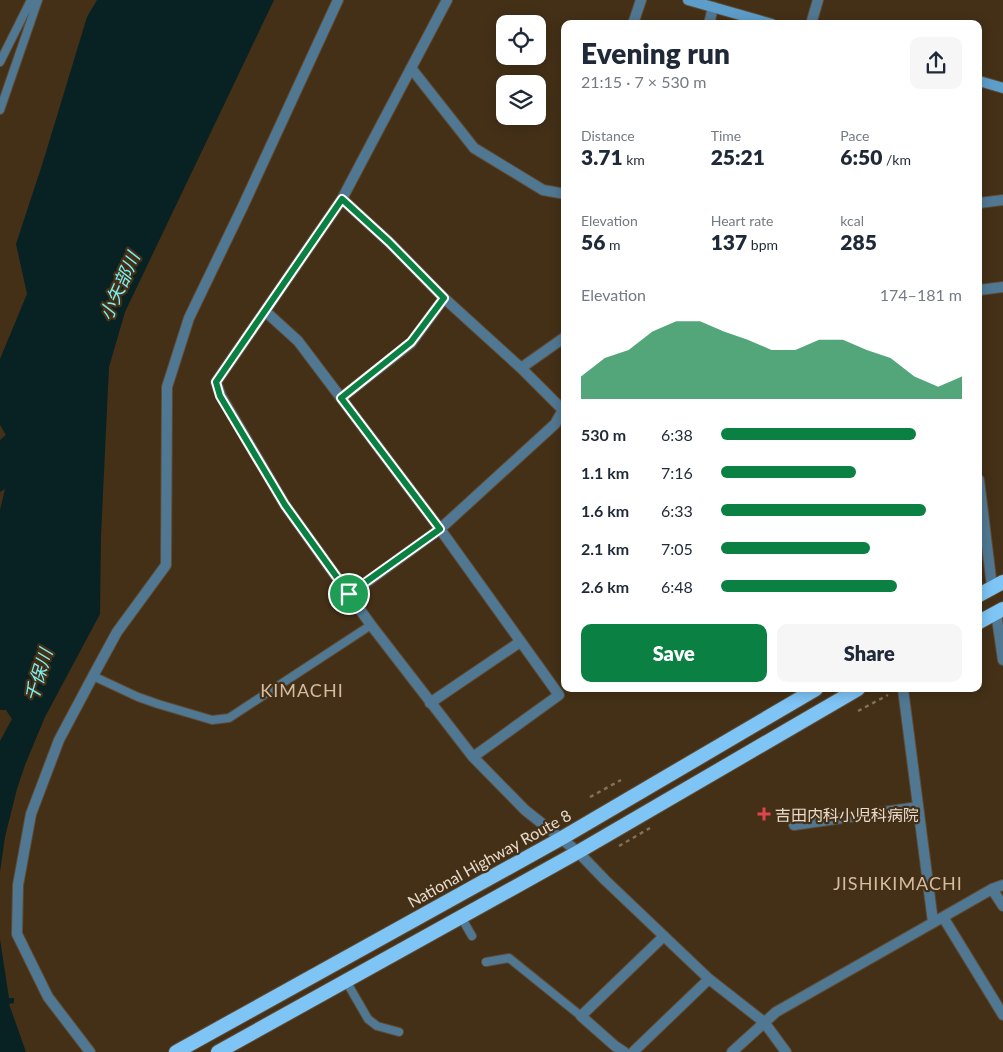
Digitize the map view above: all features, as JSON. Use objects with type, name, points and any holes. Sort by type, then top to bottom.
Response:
[{"type":"highway","points":[[982,593],[998,584]]},
{"type":"highway","points":[[982,620],[1000,611]]},
{"type":"highway","name":"National Highway Route 8","points":[[176,1052],[562,838],[811,692]]},
{"type":"highway","points":[[218,1052],[578,852],[853,692]]},
{"type":"highway","points":[[232,1052],[270,1023]]},
{"type":"main road","points":[[688,0],[758,20]]},
{"type":"main road","points":[[982,82],[1003,88]]},
{"type":"street","points":[[90,1052],[48,996],[17,934],[18,885],[31,814],[59,740],[92,676],[117,632],[166,565],[167,387],[189,318],[338,0]]},
{"type":"street","points":[[447,0],[342,199],[216,382],[220,396],[285,505],[371,625],[473,757],[525,810],[578,852],[709,979],[764,1022],[786,1052]]},
{"type":"street","points":[[634,20],[641,0]]},
{"type":"street","points":[[812,20],[818,0]]},
{"type":"street","points":[[710,20],[713,7]]},
{"type":"street","points":[[411,68],[474,148],[543,190],[561,193]]},
{"type":"street","points":[[342,199],[389,242],[444,298],[521,368],[561,409]]},
{"type":"street","points":[[982,203],[1003,200]]},
{"type":"street","points":[[982,290],[1003,286]]},
{"type":"street","points":[[341,398],[411,342],[444,298]]},
{"type":"street","points":[[264,311],[298,341],[440,529],[559,695],[473,757]]},
{"type":"street","points":[[521,368],[561,340]]},
{"type":"street","points":[[349,594],[440,529],[555,424],[561,416]]},
{"type":"street","points":[[982,496],[998,584]]},
{"type":"street","points":[[1000,611],[1003,660]]},
{"type":"street","points":[[430,703],[520,642]]},
{"type":"street","points":[[902,692],[933,922]]},
{"type":"street","points":[[794,825],[918,807]]},
{"type":"street","points":[[732,1052],[776,1012],[933,922],[992,889],[1003,885]]},
{"type":"street","points":[[992,889],[1003,906]]},
{"type":"street","points":[[943,917],[1003,1013]]},
{"type":"street","points":[[624,1052],[581,1016],[591,1001],[664,936]]},
{"type":"street","points":[[633,1052],[709,979]]},
{"type":"lane","points":[[0,62],[31,0]]},
{"type":"lane","points":[[0,110],[38,0]]},
{"type":"lane","points":[[92,676],[158,704],[212,720],[229,718],[371,625]]},
{"type":"lane","points":[[461,917],[472,936]]},
{"type":"lane","points":[[486,962],[509,958],[581,1016]]},
{"type":"lane","points":[[346,981],[368,1019],[377,1026],[399,1032]]},
{"type":"path","points":[[858,711],[888,695]]},
{"type":"path","points":[[590,797],[621,780]]},
{"type":"path","points":[[620,846],[650,828]]},
{"type":"water","points":[[97,0],[274,0],[125,312],[109,367],[101,536],[100,614],[45,717],[25,765],[5,837],[0,872],[0,741],[12,719],[6,710],[0,710],[0,510],[5,489],[0,492],[0,440],[6,435],[0,425],[0,359],[27,294],[16,244],[87,17]]},
{"type":"water","points":[[0,939],[9,998],[14,998],[14,1003],[9,1004],[26,1052],[0,1052]]},
{"type":"place","name":"吉田内科小児科病院","points":[[764,814]]},
{"type":"district","name":"KIMACHI","points":[[302,690]]},
{"type":"district","name":"JISHIKIMACHI","points":[[898,883]]},
{"type":"route","points":[[342,199],[389,242],[444,298],[411,342],[341,398],[440,529],[349,594],[285,505],[220,396],[216,382],[342,199]]},
{"type":"water label","name":"小矢部川","points":[[119,286]]},
{"type":"water label","name":"千保川","points":[[38,675]]}]
